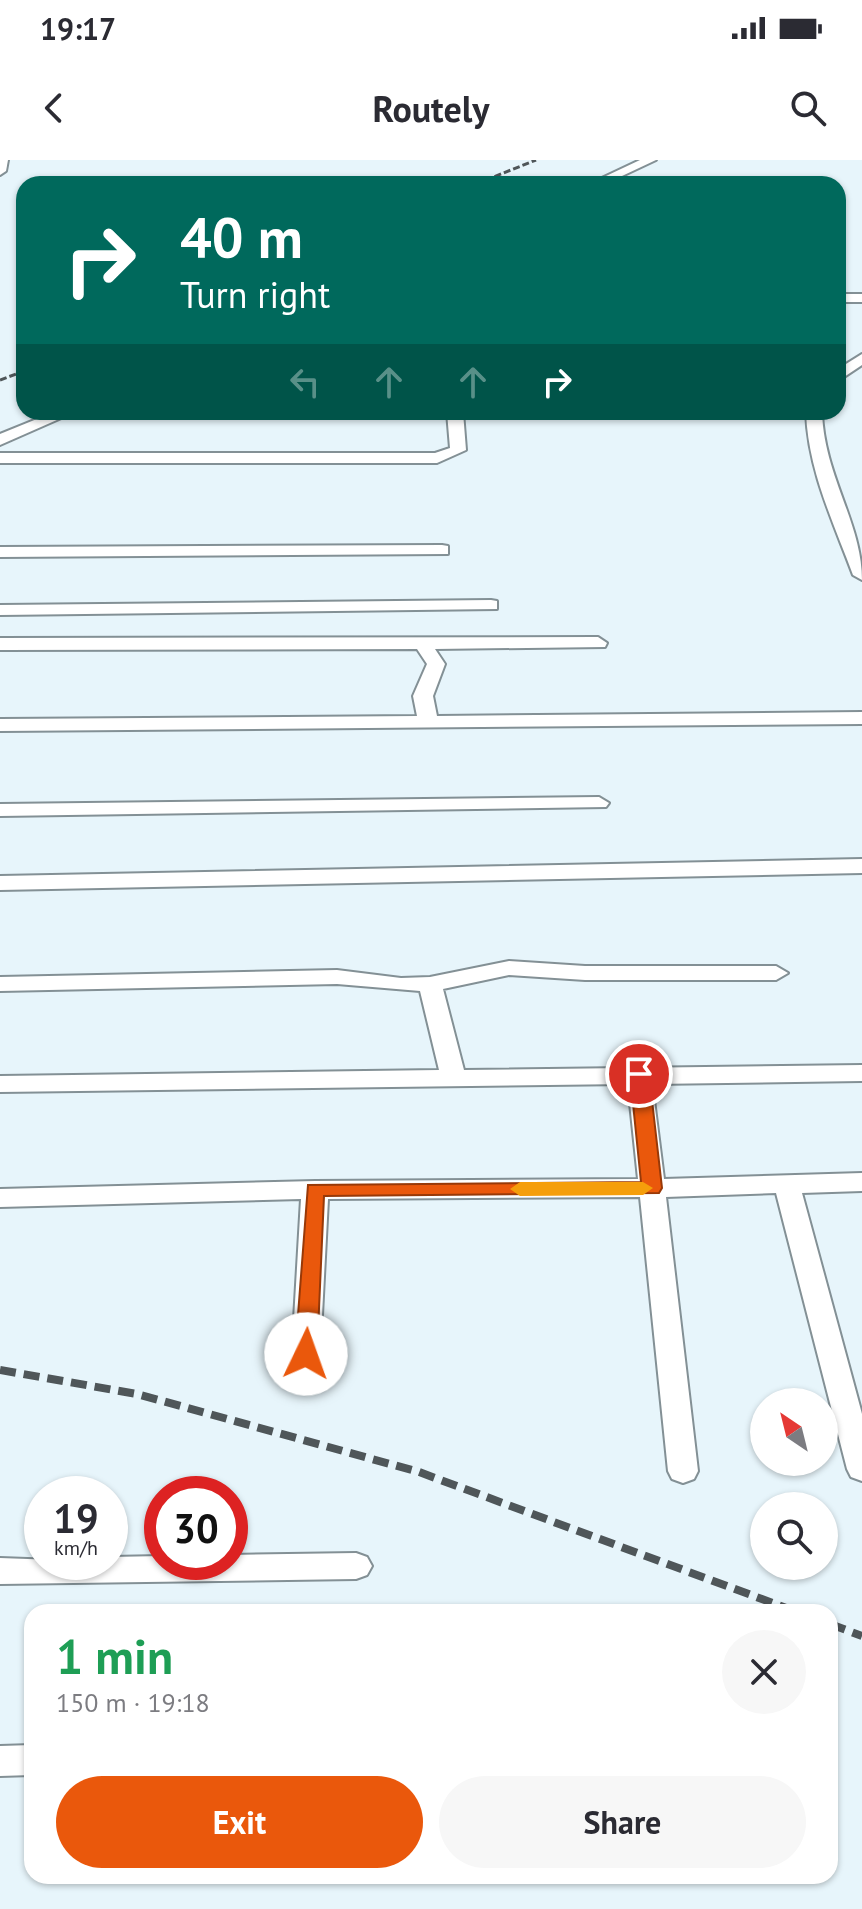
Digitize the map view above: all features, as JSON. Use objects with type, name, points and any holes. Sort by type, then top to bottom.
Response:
[{"type":"street","points":[[0,171],[2,160]]},
{"type":"street","points":[[613,176],[650,160]]},
{"type":"street","points":[[0,440],[48,420]]},
{"type":"street","points":[[0,458],[437,458],[458,450],[456,420]]},
{"type":"street","points":[[815,420],[825,478],[862,575]]},
{"type":"street","points":[[0,552],[442,550]]},
{"type":"street","points":[[0,610],[491,605]]},
{"type":"street","points":[[422,643],[436,664],[423,696],[428,722]]},
{"type":"street","points":[[0,644],[598,643]]},
{"type":"street","points":[[0,725],[862,718]]},
{"type":"street","points":[[0,810],[599,803]]},
{"type":"street","points":[[0,883],[862,866]]},
{"type":"street","points":[[0,984],[337,977],[401,985],[430,984],[509,968],[585,973],[776,973]]},
{"type":"street","points":[[430,984],[453,1077]]},
{"type":"street","points":[[0,1084],[862,1073]]},
{"type":"street","points":[[639,1074],[683,1471]]},
{"type":"street","points":[[0,1198],[862,1182]]},
{"type":"street","points":[[787,1185],[862,1469]]},
{"type":"street","points":[[306,1354],[315,1190]]},
{"type":"street","points":[[0,1571],[356,1566]]},
{"type":"street","points":[[0,1761],[24,1760]]},
{"type":"railway","points":[[496,176],[536,160]]},
{"type":"railway","points":[[0,380],[16,374]]},
{"type":"railway","points":[[0,1370],[137,1394],[419,1472],[775,1604]]},
{"type":"railway","points":[[838,1627],[862,1636]]},
{"type":"slow traffic","points":[[520,1189],[643,1188]]},
{"type":"route","points":[[306,1354],[315,1190],[652,1188],[639,1074]]}]
